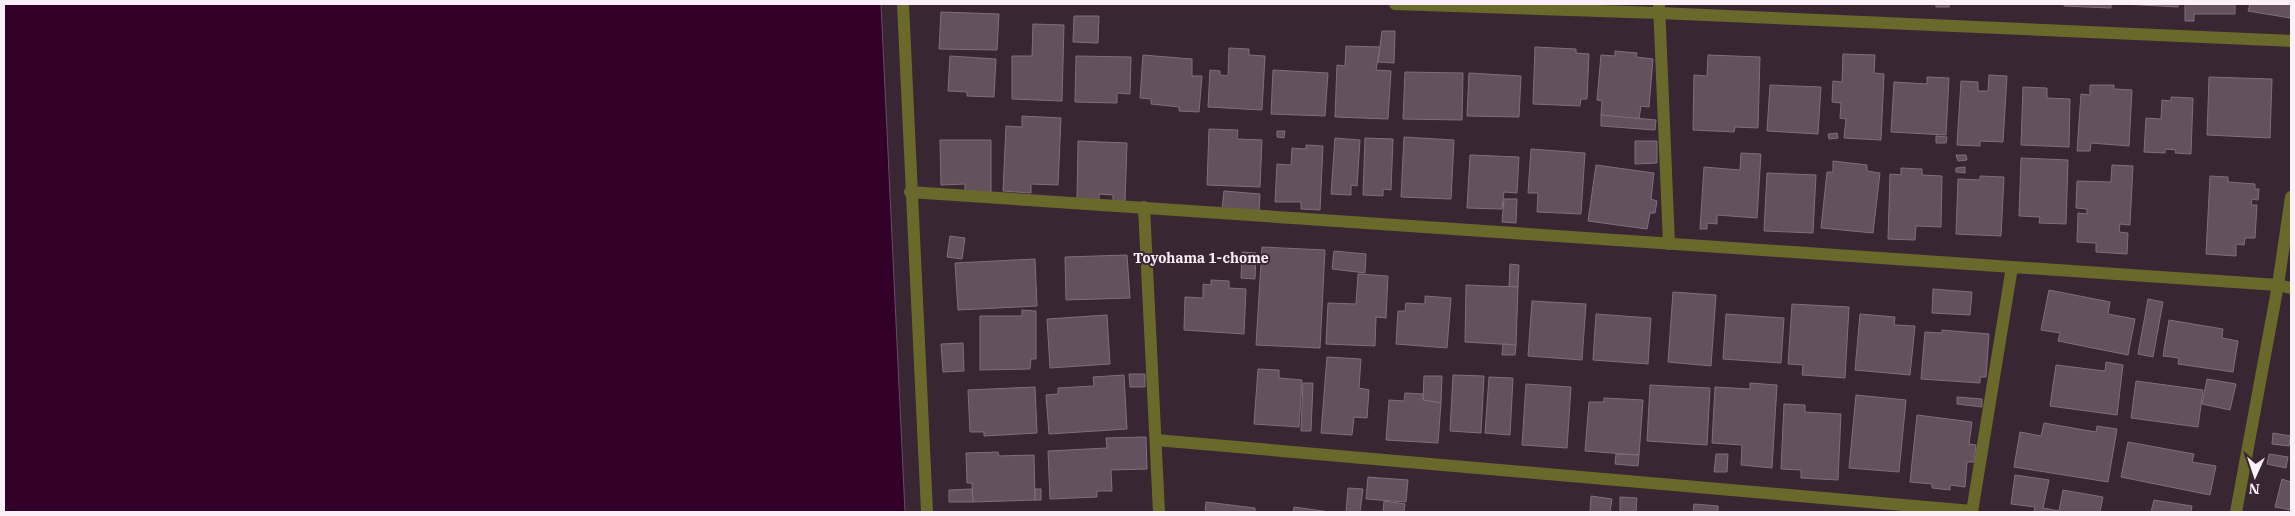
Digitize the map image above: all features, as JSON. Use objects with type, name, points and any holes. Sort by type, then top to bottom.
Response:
[{"type":"street","points":[[902,4],[927,512]]},
{"type":"street","points":[[1395,4],[1659,8],[2291,41]]},
{"type":"street","points":[[1659,8],[1669,244]]},
{"type":"street","points":[[910,192],[2278,285],[2291,288]]},
{"type":"street","points":[[2236,512],[2278,285],[2291,197]]},
{"type":"street","points":[[1144,208],[1160,512]]},
{"type":"street","points":[[1156,440],[1972,512],[2012,267]]},
{"type":"shaded area","points":[[4,4],[881,4],[905,512],[4,512]]},
{"type":"building","points":[[1936,4],[1949,4],[1949,7],[1936,7]]},
{"type":"building","points":[[2064,4],[2111,4],[2111,8],[2064,6]]},
{"type":"building","points":[[2123,4],[2178,4],[2178,7]]},
{"type":"building","points":[[2185,4],[2235,4],[2235,14],[2194,14],[2194,21],[2185,21]]},
{"type":"building","points":[[2250,4],[2291,4],[2290,18],[2248,11]]},
{"type":"building","points":[[941,12],[999,14],[997,50],[939,49]]},
{"type":"building","points":[[1074,16],[1099,16],[1098,43],[1073,42]]},
{"type":"building","points":[[1033,24],[1064,25],[1062,101],[1012,99],[1012,56],[1032,56]]},
{"type":"building","points":[[1382,31],[1395,31],[1394,63],[1378,62]]},
{"type":"building","points":[[1346,46],[1380,47],[1376,70],[1391,71],[1388,119],[1335,117],[1337,65],[1345,66]]},
{"type":"building","points":[[1535,47],[1576,49],[1576,53],[1589,54],[1587,99],[1581,99],[1580,106],[1533,104]]},
{"type":"building","points":[[1229,48],[1249,49],[1249,55],[1265,56],[1262,110],[1208,107],[1210,70],[1220,71],[1220,75],[1228,76]]},
{"type":"building","points":[[1615,51],[1637,53],[1636,57],[1653,59],[1649,107],[1641,106],[1639,119],[1601,115],[1602,101],[1597,100],[1601,55],[1615,56]]},
{"type":"building","points":[[1843,54],[1875,55],[1874,73],[1884,74],[1881,140],[1844,138],[1846,119],[1840,118],[1841,103],[1832,102],[1833,81],[1842,82]]},
{"type":"building","points":[[1143,55],[1192,59],[1192,76],[1202,76],[1199,112],[1179,111],[1179,107],[1151,104],[1151,99],[1140,98]]},
{"type":"building","points":[[1708,55],[1760,57],[1758,128],[1735,127],[1734,132],[1693,130],[1694,75],[1707,76]]},
{"type":"building","points":[[950,56],[996,59],[994,97],[967,96],[967,92],[948,91]]},
{"type":"building","points":[[1076,56],[1131,57],[1130,94],[1117,93],[1117,103],[1075,102]]},
{"type":"building","points":[[1273,70],[1328,73],[1325,116],[1271,114]]},
{"type":"building","points":[[1405,72],[1463,73],[1462,120],[1403,119]]},
{"type":"building","points":[[1469,73],[1521,76],[1519,117],[1467,116]]},
{"type":"building","points":[[1989,75],[2007,76],[2003,142],[1980,141],[1980,146],[1957,145],[1961,81],[1978,82],[1978,91],[1988,91]]},
{"type":"building","points":[[1927,77],[1949,78],[1946,135],[1891,132],[1894,82],[1927,84]]},
{"type":"building","points":[[2209,77],[2272,79],[2270,138],[2207,135]]},
{"type":"building","points":[[1770,85],[1821,87],[1818,134],[1767,131]]},
{"type":"building","points":[[2090,85],[2114,85],[2114,89],[2132,90],[2129,146],[2091,143],[2090,151],[2077,151],[2081,94],[2090,95]]},
{"type":"building","points":[[2023,87],[2047,88],[2047,98],[2070,99],[2069,147],[2021,145]]},
{"type":"building","points":[[2171,97],[2193,98],[2191,154],[2175,153],[2176,150],[2165,149],[2165,153],[2144,152],[2146,118],[2161,119],[2162,100],[2171,101]]},
{"type":"building","points":[[1601,115],[1656,120],[1655,130],[1601,126]]},
{"type":"building","points":[[1022,116],[1061,118],[1058,185],[1031,184],[1031,193],[1003,191],[1006,126],[1022,127]]},
{"type":"building","points":[[1209,129],[1238,130],[1237,139],[1262,140],[1260,187],[1207,185]]},
{"type":"building","points":[[1277,131],[1285,131],[1284,138],[1277,137]]},
{"type":"building","points":[[1837,133],[1838,138],[1829,139],[1828,134]]},
{"type":"building","points":[[1936,136],[1947,137],[1946,143],[1936,143]]},
{"type":"building","points":[[1404,137],[1454,140],[1451,199],[1401,197]]},
{"type":"building","points":[[1335,138],[1360,140],[1357,186],[1351,185],[1351,195],[1331,194]]},
{"type":"building","points":[[1365,138],[1393,139],[1391,190],[1383,189],[1383,196],[1363,195]]},
{"type":"building","points":[[940,140],[991,140],[991,194],[965,193],[965,184],[941,185]]},
{"type":"building","points":[[1078,141],[1127,143],[1125,202],[1113,202],[1113,195],[1099,194],[1099,202],[1077,201]]},
{"type":"building","points":[[1635,141],[1657,141],[1657,163],[1635,164]]},
{"type":"building","points":[[1306,145],[1323,146],[1320,210],[1301,209],[1301,202],[1275,202],[1277,164],[1291,165],[1292,148],[1306,149]]},
{"type":"building","points":[[1531,149],[1585,153],[1581,214],[1537,212],[1538,193],[1528,193]]},
{"type":"building","points":[[1741,153],[1761,154],[1757,218],[1717,215],[1717,224],[1707,223],[1707,229],[1700,229],[1704,167],[1740,170]]},
{"type":"building","points":[[1470,155],[1519,157],[1517,193],[1504,192],[1502,209],[1467,208]]},
{"type":"building","points":[[1956,155],[1966,155],[1967,160],[1958,161]]},
{"type":"building","points":[[2021,158],[2068,160],[2066,224],[2039,223],[2040,217],[2019,216]]},
{"type":"building","points":[[1833,161],[1867,165],[1867,171],[1880,173],[1873,233],[1821,228],[1827,172],[1833,172]]},
{"type":"building","points":[[1596,165],[1654,173],[1651,199],[1657,201],[1655,213],[1650,213],[1647,229],[1588,221]]},
{"type":"building","points":[[2112,165],[2133,166],[2130,225],[2120,224],[2119,232],[2128,233],[2127,254],[2096,252],[2096,243],[2077,242],[2078,213],[2087,214],[2087,209],[2076,208],[2077,181],[2111,182]]},
{"type":"building","points":[[1965,167],[1965,173],[1956,172],[1956,168]]},
{"type":"building","points":[[1901,168],[1922,169],[1922,175],[1942,176],[1941,227],[1916,226],[1915,240],[1888,239],[1890,174],[1901,175]]},
{"type":"building","points":[[1767,173],[1816,175],[1813,233],[1764,231]]},
{"type":"building","points":[[1980,176],[2004,177],[2001,236],[1956,234],[1958,179],[1980,180]]},
{"type":"building","points":[[2210,176],[2228,177],[2228,182],[2255,184],[2255,189],[2259,189],[2258,200],[2252,199],[2251,205],[2257,205],[2255,238],[2245,238],[2244,245],[2236,244],[2236,256],[2206,254]]},
{"type":"building","points":[[1224,191],[1260,194],[1259,212],[1222,209]]},
{"type":"building","points":[[1504,199],[1517,199],[1516,223],[1502,222]]},
{"type":"building","points":[[950,236],[965,238],[962,259],[947,257]]},
{"type":"building","points":[[1262,247],[1325,250],[1320,348],[1256,345]]},
{"type":"building","points":[[1334,251],[1366,254],[1365,273],[1332,269]]},
{"type":"building","points":[[1242,252],[1256,253],[1255,279],[1241,278]]},
{"type":"building","points":[[1127,255],[1130,298],[1066,300],[1065,257]]},
{"type":"building","points":[[1035,259],[1037,306],[958,310],[955,263]]},
{"type":"building","points":[[1510,264],[1519,265],[1518,287],[1509,287]]},
{"type":"building","points":[[1358,274],[1388,276],[1386,318],[1376,317],[1375,346],[1326,344],[1328,303],[1356,304]]},
{"type":"building","points":[[1211,280],[1229,281],[1229,288],[1246,289],[1244,334],[1184,330],[1185,297],[1203,298],[1203,284],[1211,285]]},
{"type":"building","points":[[1466,285],[1518,287],[1516,345],[1465,342]]},
{"type":"building","points":[[1933,289],[1972,292],[1970,315],[1932,313]]},
{"type":"building","points":[[2049,290],[2110,302],[2108,314],[2135,319],[2128,355],[2058,341],[2060,333],[2041,330]]},
{"type":"building","points":[[1673,292],[1716,295],[1711,366],[1668,362]]},
{"type":"building","points":[[1425,296],[1451,298],[1447,348],[1396,344],[1398,311],[1405,311],[1406,303],[1425,304]]},
{"type":"building","points":[[2148,299],[2163,302],[2153,357],[2138,354]]},
{"type":"building","points":[[1532,301],[1586,304],[1582,360],[1528,356]]},
{"type":"building","points":[[1792,304],[1849,307],[1845,378],[1802,375],[1803,365],[1788,364]]},
{"type":"building","points":[[1022,310],[1036,311],[1036,359],[1031,359],[1030,369],[980,370],[980,316],[1022,316]]},
{"type":"building","points":[[1596,314],[1651,318],[1648,364],[1593,360]]},
{"type":"building","points":[[1726,314],[1784,318],[1781,363],[1723,359]]},
{"type":"building","points":[[1860,314],[1895,317],[1894,325],[1915,326],[1910,375],[1855,370]]},
{"type":"building","points":[[1107,315],[1110,364],[1050,368],[1047,319]]},
{"type":"building","points":[[2169,320],[2223,329],[2222,338],[2238,341],[2233,372],[2178,364],[2179,358],[2163,356]]},
{"type":"building","points":[[1942,330],[1989,334],[1986,377],[1980,377],[1980,383],[1921,379],[1925,332],[1942,333]]},
{"type":"building","points":[[963,343],[964,371],[943,372],[941,344]]},
{"type":"building","points":[[1503,344],[1516,345],[1515,355],[1502,355]]},
{"type":"building","points":[[1327,357],[1361,359],[1359,388],[1369,390],[1367,418],[1354,417],[1352,435],[1321,433]]},
{"type":"building","points":[[2106,362],[2123,365],[2117,415],[2050,406],[2056,365],[2105,371]]},
{"type":"building","points":[[1258,369],[1279,370],[1279,378],[1302,380],[1299,427],[1254,424]]},
{"type":"building","points":[[1129,374],[1145,374],[1145,387],[1130,387]]},
{"type":"building","points":[[1124,375],[1127,429],[1049,434],[1046,395],[1058,394],[1058,388],[1094,386],[1093,377]]},
{"type":"building","points":[[1453,375],[1484,376],[1481,433],[1450,431]]},
{"type":"building","points":[[1424,376],[1442,376],[1441,403],[1423,400]]},
{"type":"building","points":[[1489,377],[1513,378],[1510,435],[1485,433]]},
{"type":"building","points":[[2207,379],[2236,384],[2230,410],[2202,404]]},
{"type":"building","points":[[2136,381],[2203,390],[2198,427],[2131,418]]},
{"type":"building","points":[[1303,383],[1313,383],[1311,431],[1301,431]]},
{"type":"building","points":[[1750,383],[1777,385],[1772,468],[1741,465],[1742,445],[1712,443],[1715,387],[1750,389]]},
{"type":"building","points":[[1526,384],[1571,387],[1567,448],[1522,445]]},
{"type":"building","points":[[1650,385],[1710,388],[1707,445],[1647,441]]},
{"type":"building","points":[[1035,387],[1037,433],[984,436],[984,432],[970,432],[968,390]]},
{"type":"building","points":[[1405,393],[1423,394],[1423,400],[1441,403],[1438,443],[1386,440],[1389,400],[1404,401]]},
{"type":"building","points":[[1856,395],[1906,400],[1899,472],[1849,468]]},
{"type":"building","points":[[1957,397],[1982,399],[1982,407],[1957,404]]},
{"type":"building","points":[[1604,398],[1643,400],[1639,455],[1585,451],[1589,402],[1604,402]]},
{"type":"building","points":[[1784,404],[1805,405],[1805,412],[1841,414],[1838,480],[1801,478],[1801,470],[1781,469]]},
{"type":"building","points":[[1917,415],[1972,422],[1969,444],[1976,445],[1974,462],[1967,462],[1965,487],[1950,485],[1950,490],[1932,488],[1932,484],[1910,482]]},
{"type":"building","points":[[2044,423],[2096,432],[2097,426],[2117,429],[2108,482],[2014,467],[2020,432],[2041,436]]},
{"type":"building","points":[[2273,433],[2291,436],[2289,446],[2272,444]]},
{"type":"building","points":[[1146,437],[1147,469],[1111,470],[1112,491],[1097,491],[1097,497],[1050,499],[1048,451],[1107,448],[1106,438]]},
{"type":"building","points":[[2128,442],[2194,454],[2192,462],[2216,466],[2210,495],[2121,477]]},
{"type":"building","points":[[998,452],[999,456],[1034,455],[1035,500],[973,502],[972,483],[967,483],[966,453]]},
{"type":"building","points":[[1616,454],[1639,455],[1638,466],[1615,464]]},
{"type":"building","points":[[1716,454],[1728,454],[1727,472],[1714,472]]},
{"type":"building","points":[[2269,454],[2288,457],[2286,468],[2267,464]]},
{"type":"building","points":[[2015,475],[2049,480],[2043,508],[2059,511],[2063,490],[2103,497],[2100,512],[2034,512],[2035,507],[2011,504]]},
{"type":"building","points":[[1368,477],[1408,480],[1406,502],[1366,499]]},
{"type":"building","points":[[2282,479],[2291,482],[2291,510],[2275,507]]},
{"type":"building","points":[[1348,488],[1363,489],[1360,512],[1346,512]]},
{"type":"building","points":[[972,489],[973,502],[949,502],[949,490]]},
{"type":"building","points":[[1035,489],[1041,489],[1041,500],[1035,500]]},
{"type":"building","points":[[1591,496],[1612,499],[1610,512],[1590,512]]},
{"type":"building","points":[[1620,497],[1637,498],[1636,512],[1620,512]]},
{"type":"building","points":[[2154,500],[2192,506],[2191,512],[2151,512]]},
{"type":"building","points":[[1384,501],[1405,504],[1404,512],[1383,512]]},
{"type":"building","points":[[1206,502],[1255,508],[1255,512],[1205,512]]},
{"type":"building","points":[[1694,504],[1718,506],[1718,512],[1693,512]]},
{"type":"building","points":[[1294,507],[1330,512],[1293,512]]},
{"type":"district","name":"Toyohama 1-chome","points":[[1201,258]]}]
